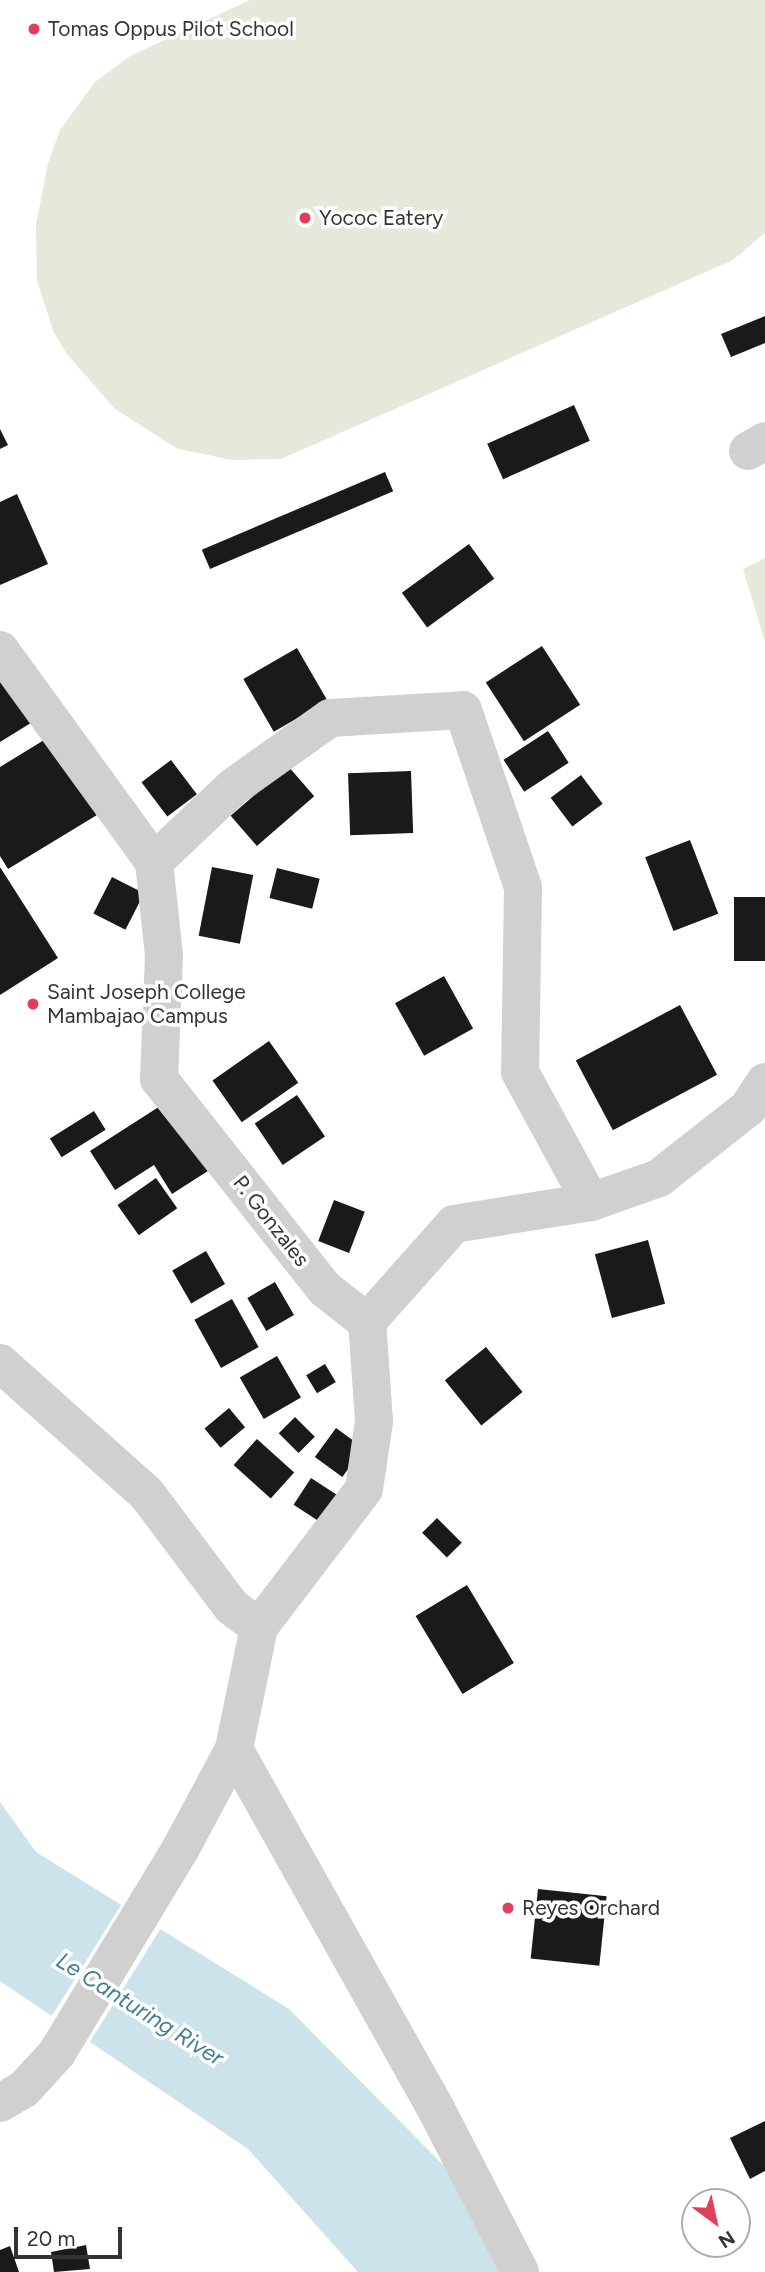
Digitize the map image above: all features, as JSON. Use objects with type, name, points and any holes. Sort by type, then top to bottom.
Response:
[{"type":"street","points":[[0,650],[154,862],[233,787],[330,718],[463,710],[523,887],[520,1072],[591,1202]]},
{"type":"street","name":"P. Gonzales","points":[[154,862],[164,955],[159,1079],[326,1289],[367,1322]]},
{"type":"street","points":[[0,2103],[24,2089],[57,2053],[181,1848],[234,1749],[259,1627],[364,1489],[374,1421],[367,1322],[454,1224],[591,1202],[659,1178],[748,1108],[765,1082]]},
{"type":"street","points":[[0,1363],[146,1493],[232,1607],[259,1627]]},
{"type":"street","points":[[234,1749],[417,2075],[520,2272]]},
{"type":"shaded area","points":[[250,0],[765,0],[765,233],[733,260],[281,459],[232,460],[178,449],[115,409],[67,354],[54,333],[37,281],[36,225],[48,163],[60,130],[95,82],[130,56]]},
{"type":"shaded area","points":[[765,558],[765,642],[743,569]]},
{"type":"water","name":"Le Canturing River","points":[[0,1802],[36,1852],[289,2009],[467,2189],[502,2272],[358,2272],[248,2149],[0,1981]]},
{"type":"pier","points":[[123,1902],[162,1926],[89,2043],[50,2018]]},
{"type":"building","points":[[765,316],[765,343],[731,357],[721,334]]},
{"type":"building","points":[[574,405],[590,441],[503,479],[487,444]]},
{"type":"building","points":[[0,429],[8,445],[0,449]]},
{"type":"building","points":[[385,472],[393,491],[210,569],[202,550]]},
{"type":"building","points":[[17,494],[48,564],[0,585],[0,502]]},
{"type":"building","points":[[469,544],[494,579],[427,628],[402,593]]},
{"type":"building","points":[[542,646],[580,705],[524,741],[486,682]]},
{"type":"building","points":[[297,648],[328,701],[274,732],[243,679]]},
{"type":"building","points":[[0,654],[39,718],[0,742]]},
{"type":"building","points":[[548,731],[569,763],[524,792],[504,760]]},
{"type":"building","points":[[49,737],[97,815],[8,869],[0,856],[0,767]]},
{"type":"building","points":[[171,760],[197,794],[167,817],[141,782]]},
{"type":"building","points":[[288,766],[314,796],[257,846],[231,816]]},
{"type":"building","points":[[411,771],[413,833],[350,835],[348,773]]},
{"type":"building","points":[[581,775],[603,804],[572,827],[551,798]]},
{"type":"building","points":[[690,840],[718,914],[673,931],[645,857]]},
{"type":"building","points":[[0,867],[58,958],[0,995]]},
{"type":"building","points":[[212,867],[253,875],[240,944],[199,936]]},
{"type":"building","points":[[277,868],[320,879],[312,909],[270,898]]},
{"type":"building","points":[[112,877],[144,893],[125,930],[93,914]]},
{"type":"building","points":[[734,897],[765,897],[765,961],[734,961]]},
{"type":"building","points":[[444,976],[473,1028],[424,1056],[395,1003]]},
{"type":"building","points":[[680,1005],[717,1075],[613,1130],[576,1060]]},
{"type":"building","points":[[269,1041],[298,1083],[242,1122],[212,1081]]},
{"type":"building","points":[[297,1095],[325,1136],[283,1165],[255,1124]]},
{"type":"building","points":[[168,1101],[211,1169],[172,1194],[154,1165],[115,1190],[90,1151]]},
{"type":"building","points":[[94,1111],[106,1130],[62,1157],[50,1139]]},
{"type":"building","points":[[156,1178],[177,1208],[139,1235],[117,1205]]},
{"type":"building","points":[[334,1200],[365,1212],[349,1253],[318,1241]]},
{"type":"building","points":[[648,1240],[665,1304],[612,1318],[595,1254]]},
{"type":"building","points":[[206,1251],[225,1284],[191,1303],[172,1270]]},
{"type":"building","points":[[275,1282],[294,1315],[266,1331],[247,1298]]},
{"type":"building","points":[[232,1299],[259,1347],[221,1368],[194,1320]]},
{"type":"building","points":[[486,1347],[523,1392],[481,1425],[445,1380]]},
{"type":"building","points":[[277,1356],[301,1398],[264,1419],[240,1378]]},
{"type":"building","points":[[325,1364],[336,1382],[317,1393],[306,1375]]},
{"type":"building","points":[[229,1408],[245,1427],[221,1448],[204,1429]]},
{"type":"building","points":[[295,1417],[315,1437],[299,1453],[279,1433]]},
{"type":"building","points":[[336,1428],[364,1448],[342,1477],[315,1457]]},
{"type":"building","points":[[257,1439],[294,1472],[271,1498],[234,1465]]},
{"type":"building","points":[[311,1478],[345,1500],[327,1527],[294,1505]]},
{"type":"building","points":[[437,1518],[462,1543],[447,1558],[422,1533]]},
{"type":"building","points":[[467,1585],[514,1663],[462,1694],[416,1616]]},
{"type":"building","points":[[538,1889],[607,1896],[599,1966],[531,1959]]},
{"type":"building","points":[[765,2121],[765,2171],[750,2179],[730,2138]]},
{"type":"building","points":[[86,2245],[90,2269],[54,2272],[51,2252]]},
{"type":"building","points":[[10,2246],[19,2272],[0,2272],[0,2250]]},
{"type":"place","name":"Tomas Oppus Pilot School","points":[[34,29]]},
{"type":"place","name":"Yococ Eatery","points":[[305,218]]},
{"type":"place","name":"Saint Joseph College Mambajao Campus","points":[[33,1004]]},
{"type":"place","name":"Reyes Orchard","points":[[508,1908]]}]
